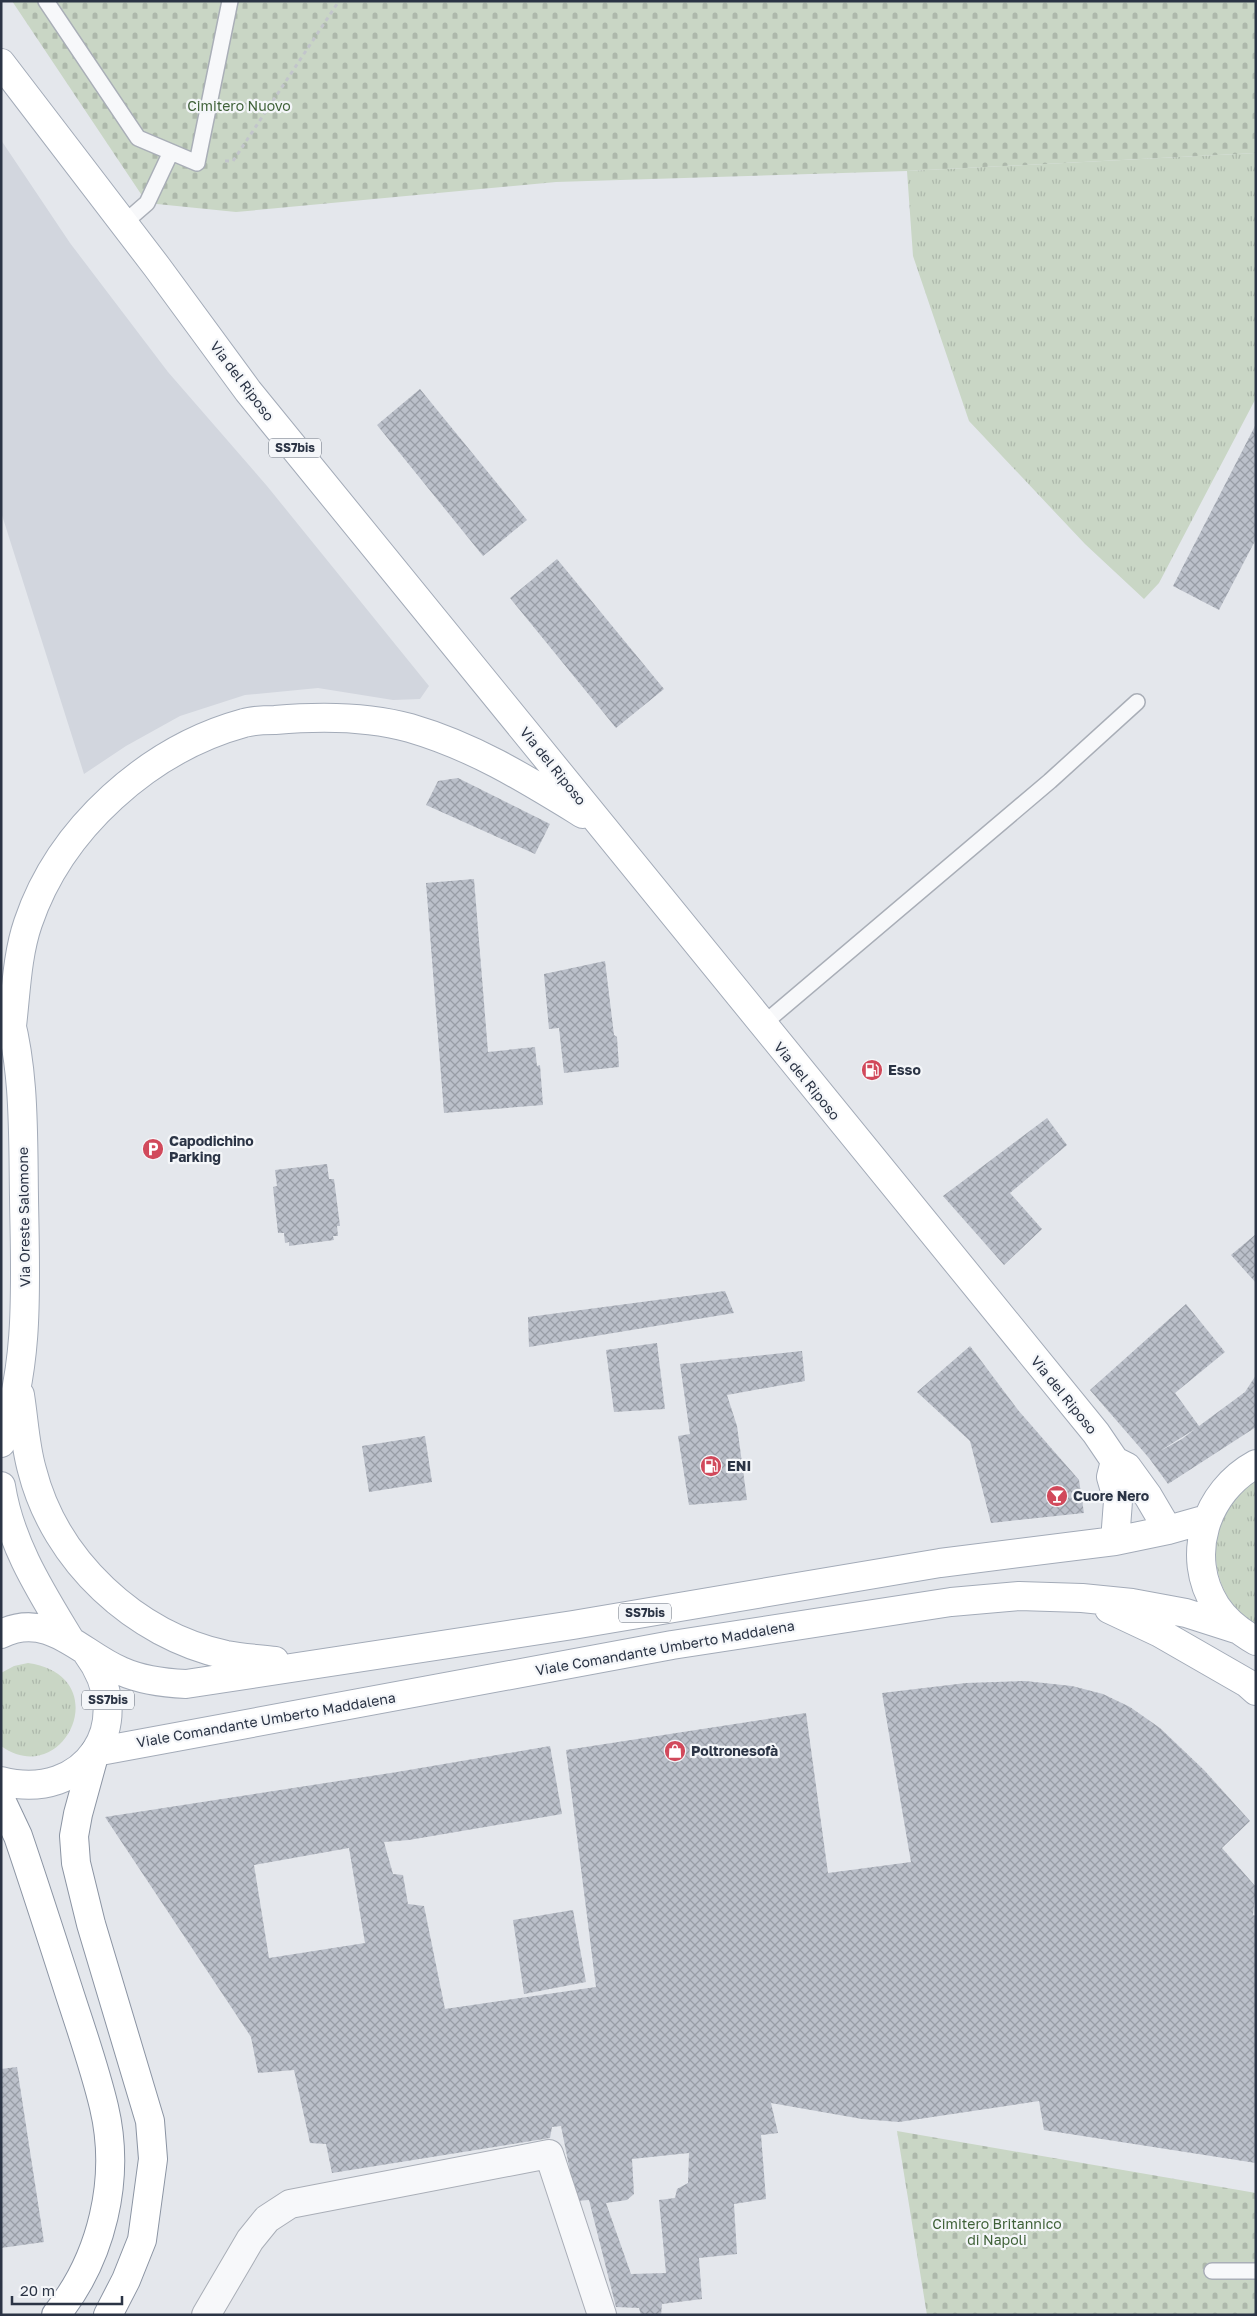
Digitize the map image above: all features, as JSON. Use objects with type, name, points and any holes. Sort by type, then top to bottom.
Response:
[{"type":"main road","name":"Via del Riposo","points":[[1,63],[124,223],[248,391],[762,1026],[1096,1433],[1114,1461],[1127,1467],[1148,1496],[1168,1530]]},
{"type":"main road","points":[[12,1026],[21,950],[28,923],[42,890],[69,845],[100,807],[145,770],[190,743],[246,722],[295,718],[349,718],[408,728],[462,745],[499,763],[600,824]]},
{"type":"main road","name":"Via Oreste Salomone","points":[[1,990],[12,1026],[20,1096],[24,1163],[25,1310],[18,1377],[10,1420],[1,1443]]},
{"type":"main road","points":[[18,1377],[32,1470],[48,1512],[69,1550],[91,1578],[124,1608],[156,1628],[192,1644],[226,1655],[306,1665]]},
{"type":"main road","points":[[1114,1461],[1111,1477],[1118,1501],[1115,1542]]},
{"type":"main road","points":[[1246,1635],[1216,1605],[1204,1576],[1201,1545],[1206,1518],[1220,1493],[1240,1472],[1256,1464]]},
{"type":"main road","points":[[1,1486],[6,1512],[23,1558],[78,1645]]},
{"type":"main road","name":"SS7bis","points":[[1,1634],[28,1628],[50,1630],[121,1671],[165,1683],[212,1681],[573,1625],[930,1565],[1115,1542],[1168,1530],[1206,1518]]},
{"type":"main road","name":"Viale Comandante Umberto Maddalena","points":[[96,1752],[672,1645],[811,1622],[951,1602],[1010,1597],[1082,1598],[1132,1603],[1186,1613],[1246,1635]]},
{"type":"main road","points":[[1082,1598],[1160,1633],[1247,1683],[1256,1691]]},
{"type":"main road","name":"SS7bis","points":[[1,1780],[20,1786],[49,1783],[63,1779],[81,1768],[96,1752],[105,1732],[109,1711],[107,1689],[99,1669],[78,1645]]},
{"type":"main road","points":[[96,1752],[78,1814],[74,1836],[76,1863],[91,1924],[150,2121],[153,2159],[142,2240],[126,2280],[108,2315]]},
{"type":"main road","points":[[1,1800],[26,1861],[105,2108],[110,2170],[107,2202],[98,2237],[84,2270],[56,2315]]},
{"type":"street","points":[[206,2315],[250,2240],[267,2219],[290,2204],[549,2154],[602,2315]]},
{"type":"lane","points":[[46,1],[138,138],[197,163],[230,1]]},
{"type":"lane","points":[[124,223],[147,203],[172,152]]},
{"type":"lane","points":[[762,1026],[1050,781],[1137,702]]},
{"type":"lane","points":[[1212,2271],[1256,2271]]},
{"type":"path","points":[[197,163],[233,161],[339,1]]},
{"type":"shaded area","points":[[1,140],[70,243],[168,372],[267,486],[429,686],[420,699],[393,700],[318,688],[245,695],[180,716],[126,746],[84,774],[1,512]]},
{"type":"green space","name":"Cimitero Nuovo","points":[[12,1],[1256,1],[1256,153],[907,171],[556,182],[236,212],[147,203]]},
{"type":"green space","points":[[1256,153],[1256,398],[1159,583],[1144,599],[1085,544],[969,421],[913,256],[907,171]]},
{"type":"green space","points":[[1256,1480],[1256,1625],[1240,1613],[1228,1598],[1220,1581],[1216,1562],[1216,1543],[1220,1525],[1229,1507],[1241,1492]]},
{"type":"green space","points":[[28,1663],[55,1672],[71,1688],[76,1707],[72,1726],[61,1743],[44,1754],[24,1756],[1,1746],[1,1673],[14,1666]]},
{"type":"green space","name":"Cimitero Britannico di Napoli","points":[[897,2131],[1256,2193],[1256,2315],[927,2315]]},
{"type":"building","points":[[420,389],[527,520],[483,556],[377,425]]},
{"type":"building","points":[[1256,424],[1256,539],[1219,610],[1173,586]]},
{"type":"building","points":[[557,559],[664,689],[616,728],[510,598]]},
{"type":"building","points":[[458,778],[550,824],[535,854],[426,805],[438,781]]},
{"type":"building","points":[[474,879],[488,1052],[535,1047],[537,1066],[540,1065],[543,1105],[444,1113],[426,883]]},
{"type":"building","points":[[605,961],[614,1035],[617,1037],[619,1067],[564,1073],[559,1028],[549,1029],[544,974]]},
{"type":"building","points":[[1047,1118],[1067,1145],[1010,1193],[1042,1229],[1004,1265],[943,1196]]},
{"type":"building","points":[[327,1164],[329,1179],[334,1179],[340,1226],[337,1226],[338,1236],[333,1236],[334,1240],[289,1246],[289,1242],[285,1243],[284,1233],[278,1233],[273,1187],[277,1186],[275,1170]]},
{"type":"building","points":[[1256,1234],[1256,1283],[1231,1255]]},
{"type":"building","points":[[725,1291],[734,1313],[529,1347],[528,1317]]},
{"type":"building","points":[[1186,1304],[1225,1352],[1175,1393],[1199,1426],[1245,1392],[1256,1375],[1256,1427],[1168,1484],[1149,1458],[1090,1390]],"holes":[[[1195,1429],[1182,1439],[1160,1451]]]},
{"type":"building","points":[[657,1343],[665,1409],[614,1412],[606,1350]]},
{"type":"building","points":[[970,1346],[1018,1410],[1079,1480],[1084,1513],[991,1523],[970,1441],[917,1392]]},
{"type":"building","points":[[802,1351],[805,1381],[727,1395],[737,1426],[747,1500],[689,1505],[678,1436],[690,1434],[680,1364]]},
{"type":"building","points":[[425,1436],[432,1482],[369,1492],[362,1446]]},
{"type":"building","points":[[1025,1681],[1072,1686],[1103,1694],[1130,1707],[1160,1728],[1204,1770],[1250,1821],[1222,1848],[1256,1887],[1253,1915],[1256,1916],[1256,2163],[1044,2130],[1039,2101],[899,2122],[862,2119],[771,2103],[778,2133],[761,2135],[766,2199],[734,2204],[737,2254],[699,2258],[702,2299],[662,2304],[661,2315],[641,2315],[639,2308],[616,2307],[589,2200],[576,2201],[561,2126],[552,2127],[550,2138],[332,2173],[326,2144],[310,2143],[294,2070],[258,2073],[251,2037],[105,1817],[397,1772],[550,1746],[562,1814],[409,1840],[384,1842],[393,1874],[403,1875],[408,1904],[424,1906],[445,2009],[596,1987],[566,1750],[806,1713],[828,1873],[911,1862],[882,1693],[966,1683]],"holes":[[[349,1848],[365,1943],[269,1958],[254,1865]],[[689,2153],[688,2183],[677,2189],[675,2198],[659,2200],[666,2273],[631,2274],[606,2203],[627,2200],[634,2194],[632,2159]]]},
{"type":"building","points":[[573,1910],[586,1982],[524,1994],[513,1920]]},
{"type":"building","points":[[17,2067],[44,2242],[1,2248],[1,2069]]},
{"type":"place","name":"Esso","points":[[872,1070]]},
{"type":"place","name":"Capodichino Parking","points":[[153,1149]]},
{"type":"place","name":"ENI","points":[[711,1466]]},
{"type":"place","name":"Cuore Nero","points":[[1057,1496]]},
{"type":"place","name":"Poltronesofà","points":[[675,1751]]}]
